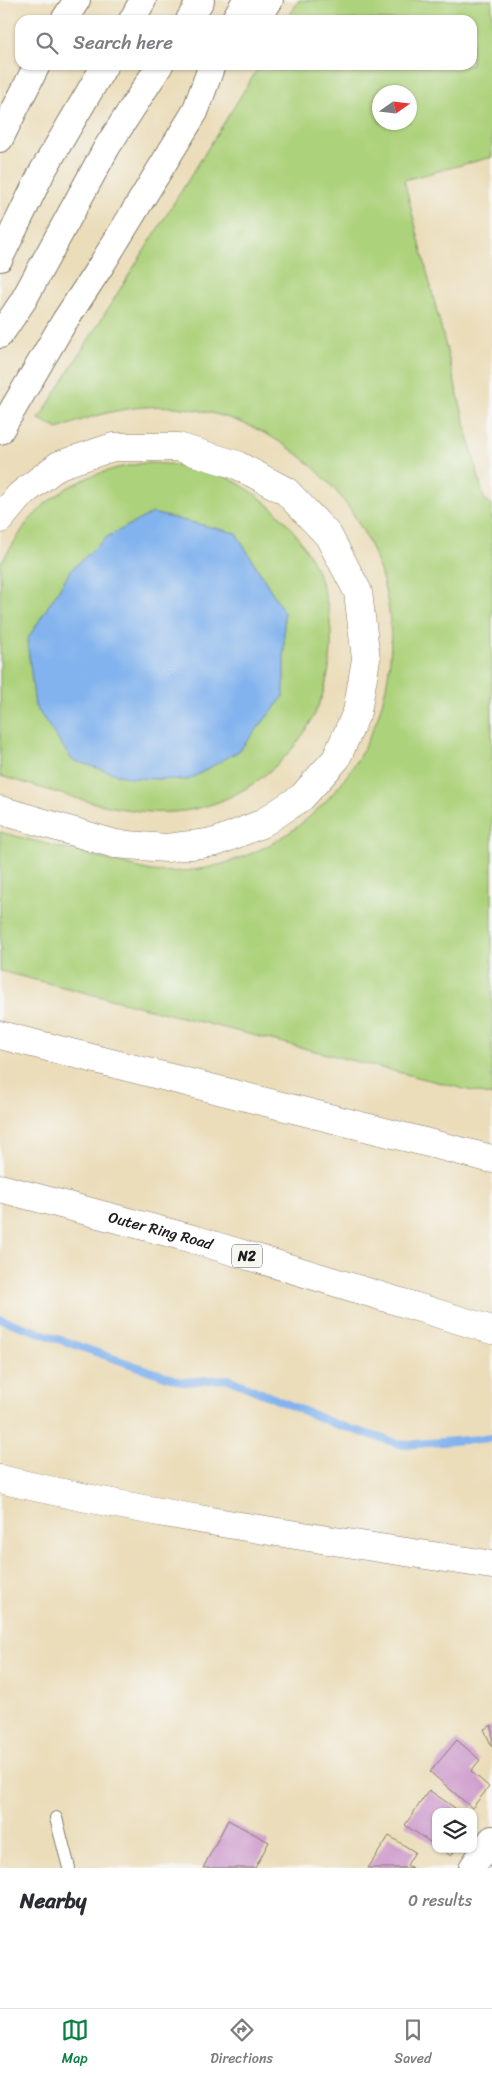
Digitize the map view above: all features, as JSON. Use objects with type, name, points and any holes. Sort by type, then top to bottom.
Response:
[{"type":"highway","points":[[0,519],[20,495],[59,465],[113,447],[178,447],[237,465],[286,491],[328,536],[358,592],[366,659],[357,712],[336,759],[302,797],[261,824],[216,842],[166,848],[115,844],[0,810]]},
{"type":"highway","points":[[0,1035],[492,1159]]},
{"type":"highway","name":"Outer Ring Road","points":[[0,1188],[193,1239],[492,1330]]},
{"type":"highway","points":[[0,1479],[115,1503],[305,1536],[492,1565]]},
{"type":"street","points":[[67,15],[77,0]]},
{"type":"street","points":[[135,15],[143,0]]},
{"type":"street","points":[[192,15],[201,0]]},
{"type":"street","points":[[237,15],[246,0]]},
{"type":"street","points":[[260,15],[270,0]]},
{"type":"street","points":[[0,139],[34,70]]},
{"type":"street","points":[[0,258],[42,172],[102,70]]},
{"type":"street","points":[[0,336],[23,301],[108,147],[157,70]]},
{"type":"street","points":[[195,112],[210,70]]},
{"type":"street","points":[[0,431],[64,322],[223,70]]},
{"type":"street","points":[[472,1868],[492,1839]]},
{"type":"lane","points":[[56,1818],[69,1868]]},
{"type":"green space","points":[[299,0],[492,0],[492,157],[404,180],[484,499],[492,504],[492,1096],[0,971],[0,832],[151,871],[188,871],[224,864],[241,858],[274,842],[305,821],[343,781],[363,750],[378,716],[390,662],[388,608],[375,558],[351,512],[318,472],[277,440],[228,418],[174,407],[159,406],[115,411],[58,429],[39,419],[257,70],[477,70],[477,15],[290,15]]},
{"type":"green space","points":[[144,463],[186,466],[216,473],[226,477],[266,503],[298,537],[319,576],[330,618],[330,662],[319,705],[296,744],[261,778],[251,785],[231,797],[197,809],[185,811],[152,812],[109,806],[0,776],[0,564],[26,524],[45,504],[67,488],[91,476],[117,468]]},
{"type":"water","points":[[152,513],[236,533],[284,612],[284,696],[239,751],[188,780],[129,778],[72,760],[35,706],[27,640],[71,570],[107,537]]},
{"type":"building","points":[[492,1725],[492,1747],[484,1729]]},
{"type":"building","points":[[457,1740],[480,1760],[471,1771],[489,1787],[472,1808],[430,1772]]},
{"type":"building","points":[[429,1790],[455,1808],[432,1808],[432,1843],[405,1825]]},
{"type":"building","points":[[228,1820],[269,1842],[255,1868],[203,1868]]},
{"type":"building","points":[[389,1836],[415,1852],[407,1865],[412,1868],[368,1868]]},
{"type":"waterway","points":[[0,1319],[182,1382],[228,1379],[335,1424],[403,1445],[492,1438]]}]
